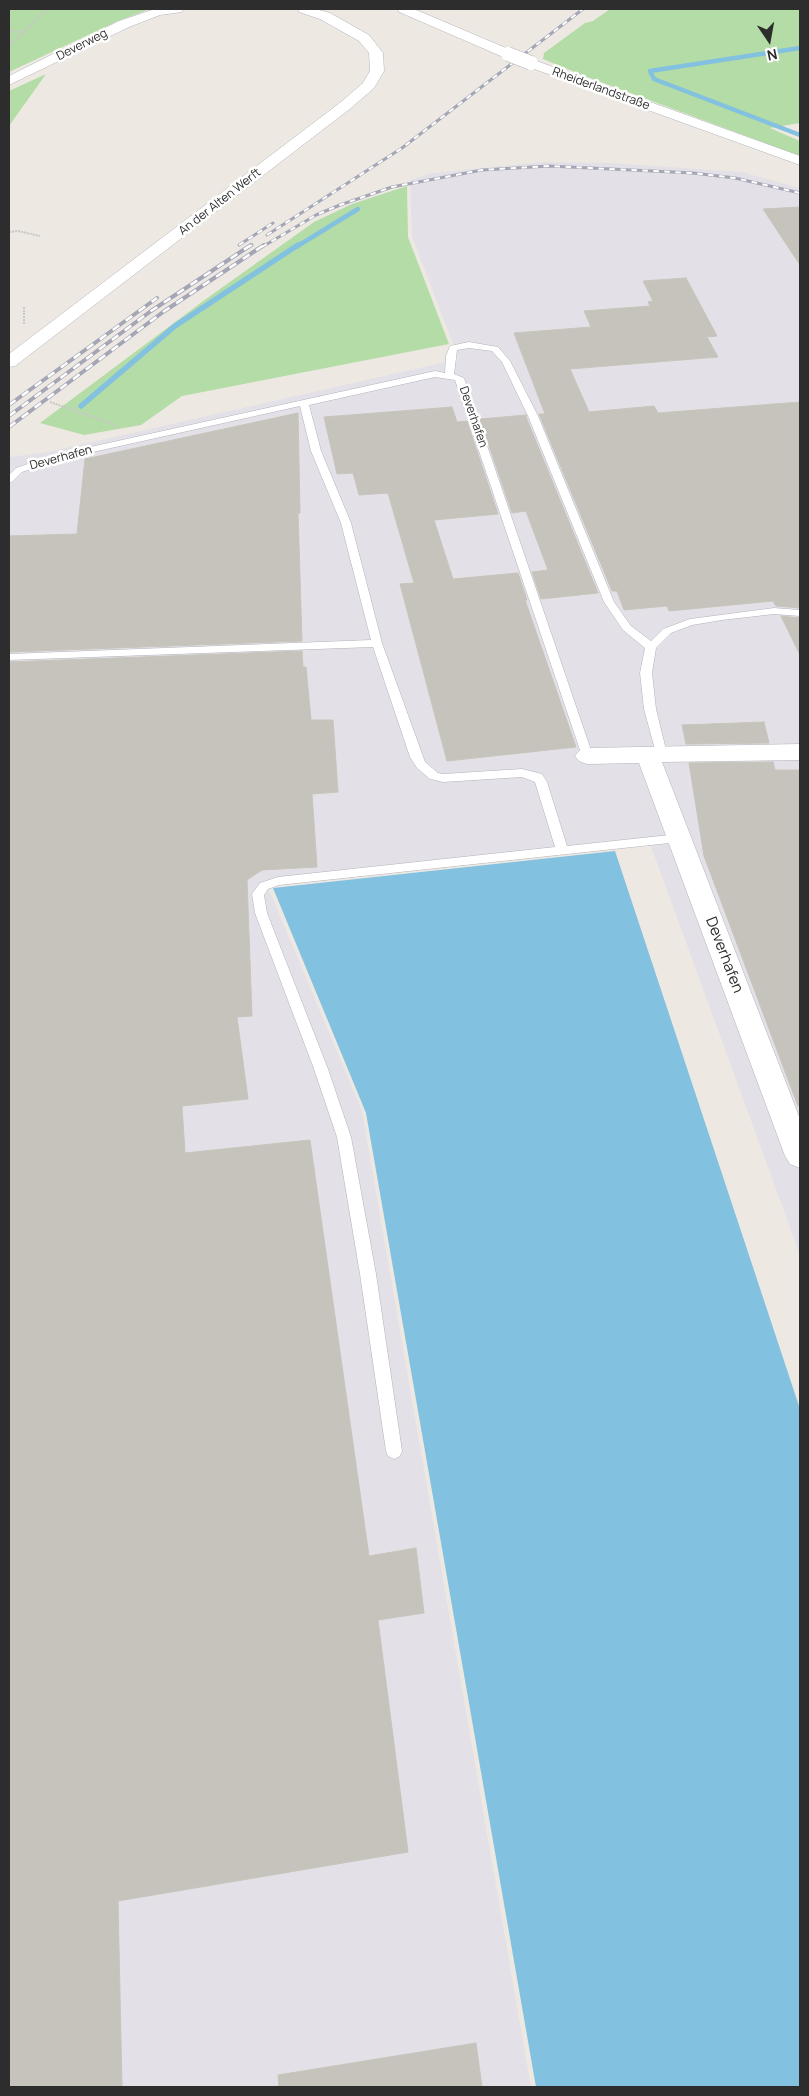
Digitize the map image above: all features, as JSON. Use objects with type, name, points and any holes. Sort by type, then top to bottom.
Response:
[{"type":"street","name":"Deverweg","points":[[9,81],[124,24],[160,10],[177,9]]},
{"type":"street","name":"Rheiderlandstraße","points":[[404,9],[531,63],[800,161]]},
{"type":"street","name":"An der Alten Werft","points":[[9,362],[346,105],[369,85],[377,71],[376,53],[364,38],[345,26],[299,10]]},
{"type":"street","name":"Deverhafen","points":[[588,756],[800,752]]},
{"type":"street","name":"Deverhafen","points":[[654,754],[679,838],[800,1156]]},
{"type":"lane","points":[[449,376],[450,356],[453,348],[469,345],[481,346],[495,350],[506,361],[533,416],[609,602],[627,628],[651,648]]},
{"type":"lane","name":"Deverhafen","points":[[9,480],[19,470],[54,458],[435,374],[459,378],[588,756]]},
{"type":"lane","points":[[304,403],[316,450],[346,522],[377,642],[416,757],[421,765],[434,776],[443,778],[522,774],[538,777],[562,851]]},
{"type":"lane","points":[[654,754],[646,673],[651,648],[667,631],[690,622],[774,611],[800,613]]},
{"type":"lane","points":[[9,657],[377,642]]},
{"type":"lane","points":[[394,1451],[368,1274],[344,1137],[321,1069],[261,913],[258,894],[264,886],[278,881],[679,838]]},
{"type":"path","points":[[9,46],[47,9]]},
{"type":"path","points":[[9,30],[22,32]]},
{"type":"path","points":[[9,232],[18,231],[40,236]]},
{"type":"path","points":[[50,402],[113,424],[126,442]]},
{"type":"shaded area","points":[[544,162],[613,163],[742,172],[800,188],[800,1255],[649,841],[268,887],[362,1111],[531,2087],[9,2087],[9,457],[48,452],[459,359],[412,237],[410,180],[432,173]]},
{"type":"green space","points":[[9,9],[150,9],[118,21],[9,72]]},
{"type":"green space","points":[[610,9],[800,9],[800,123],[770,128],[800,141],[800,156],[543,59],[544,53],[585,23],[593,21]]},
{"type":"green space","points":[[46,74],[9,126],[9,91]]},
{"type":"green space","points":[[407,186],[408,237],[449,344],[182,396],[141,425],[84,435],[40,423],[206,299],[314,222],[352,204]]},
{"type":"water","points":[[615,851],[800,1409],[800,2087],[536,2087],[366,1113],[273,888]]},
{"type":"building","points":[[800,207],[800,265],[763,209]]},
{"type":"building","points":[[686,278],[717,336],[707,337],[718,357],[570,369],[589,412],[654,406],[658,413],[800,402],[800,608],[776,606],[773,601],[669,611],[667,606],[624,610],[617,591],[612,591],[539,414],[545,414],[514,333],[591,327],[584,311],[650,306],[648,302],[653,301],[643,281]]},
{"type":"building","points":[[452,407],[457,422],[467,421],[498,514],[434,520],[453,579],[518,573],[527,600],[525,600],[576,747],[447,761],[400,584],[414,583],[388,493],[359,495],[353,473],[337,474],[324,417]]},
{"type":"building","points":[[298,413],[300,513],[298,513],[302,641],[9,652],[9,536],[77,534],[85,459]]},
{"type":"building","points":[[526,415],[598,593],[541,599],[532,572],[548,570],[526,511],[512,513],[480,419]]},
{"type":"building","points":[[781,616],[800,618],[800,655]]},
{"type":"building","points":[[302,651],[303,667],[306,667],[311,720],[333,720],[338,792],[312,794],[317,867],[262,870],[247,880],[252,1016],[237,1017],[248,1099],[182,1106],[185,1153],[310,1140],[369,1556],[416,1548],[424,1613],[378,1620],[408,1852],[118,1901],[122,2087],[9,2087],[9,662]]},
{"type":"building","points":[[764,722],[769,743],[686,744],[682,725]]},
{"type":"building","points":[[773,762],[775,770],[800,770],[800,1105],[798,1106],[704,856],[689,763]]},
{"type":"building","points":[[476,2043],[482,2087],[279,2087],[278,2075]]},
{"type":"waterway","points":[[800,48],[650,71],[654,79],[800,135]]},
{"type":"waterway","points":[[296,247],[358,209]]},
{"type":"waterway","points":[[81,406],[175,326],[298,245]]},
{"type":"railway","points":[[267,235],[402,148],[583,9]]},
{"type":"railway","points":[[262,247],[316,215],[340,205],[392,187],[482,170],[549,166],[693,173],[735,178],[800,193]]},
{"type":"railway","points":[[239,245],[273,223]]},
{"type":"railway","points":[[9,416],[151,311],[251,245]]},
{"type":"railway","points":[[9,427],[163,312],[264,245]]},
{"type":"railway","points":[[9,405],[157,298]]}]
